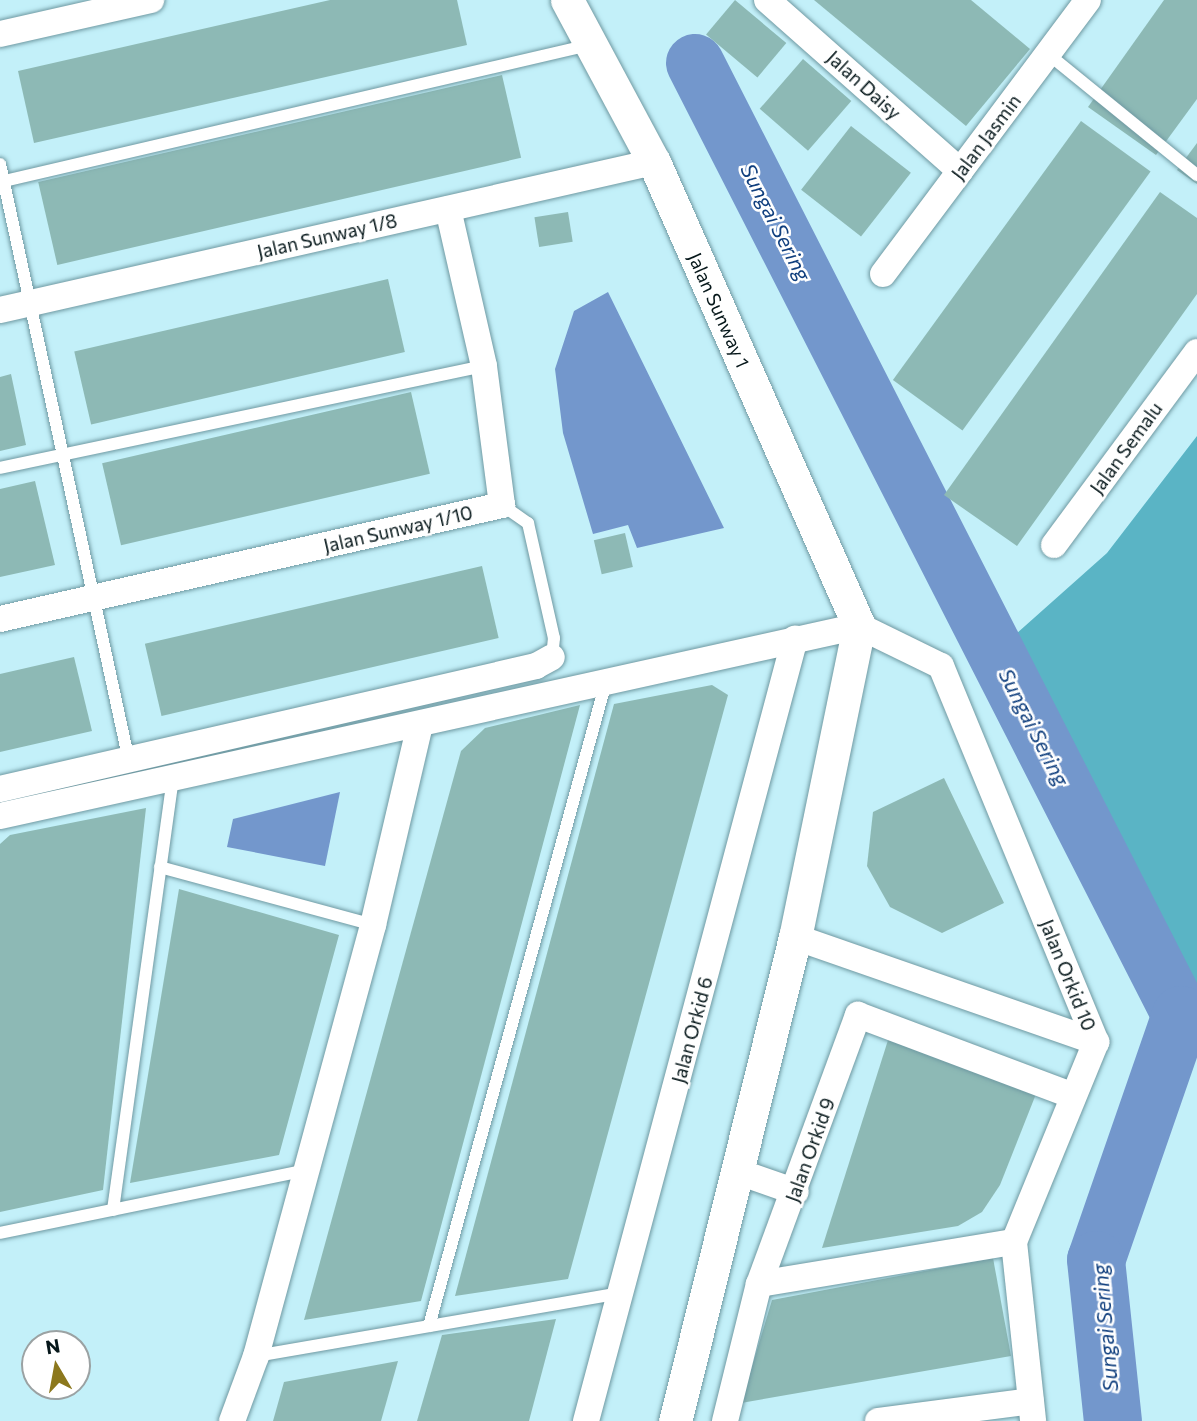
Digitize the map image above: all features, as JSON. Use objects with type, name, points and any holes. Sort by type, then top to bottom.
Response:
[{"type":"street","points":[[0,34],[151,0]]},
{"type":"street","name":"Jalan Sunway 1","points":[[567,0],[654,162],[859,626]]},
{"type":"street","name":"Jalan Daisy","points":[[767,0],[960,171]]},
{"type":"street","name":"Jalan Jasmin","points":[[883,274],[1088,0]]},
{"type":"street","name":"Jalan Sunway 1/8","points":[[0,310],[654,162]]},
{"type":"street","points":[[448,209],[484,366],[502,505]]},
{"type":"street","name":"Jalan Semalu","points":[[1054,545],[1197,352]]},
{"type":"street","name":"Jalan Sunway 1/10","points":[[0,619],[502,505]]},
{"type":"street","points":[[0,816],[173,775],[420,724],[607,678],[859,626],[795,937],[739,1172],[675,1421]]},
{"type":"street","name":"Jalan Orkid 10","points":[[859,626],[940,666],[1096,1042],[1014,1242],[1032,1411]]},
{"type":"street","name":"Jalan Orkid 6","points":[[586,1421],[623,1292],[795,638]]},
{"type":"street","points":[[0,789],[537,666],[552,657]]},
{"type":"street","points":[[232,1421],[256,1356],[307,1170],[373,925],[420,724]]},
{"type":"street","points":[[795,937],[1096,1042]]},
{"type":"street","name":"Jalan Orkid 9","points":[[725,1421],[759,1284],[796,1192],[859,1015],[1073,1096]]},
{"type":"street","points":[[739,1172],[796,1192]]},
{"type":"street","points":[[759,1284],[1014,1242]]},
{"type":"street","points":[[878,1421],[1032,1411]]},
{"type":"lane","points":[[2,182],[593,44]]},
{"type":"lane","points":[[1048,54],[1197,175]]},
{"type":"lane","points":[[0,164],[129,761]]},
{"type":"lane","points":[[0,468],[484,366]]},
{"type":"lane","points":[[502,505],[527,523],[554,638],[552,657]]},
{"type":"lane","points":[[429,1326],[607,678]]},
{"type":"lane","points":[[113,1210],[173,775]]},
{"type":"lane","points":[[160,866],[373,925]]},
{"type":"lane","points":[[0,1233],[307,1170]]},
{"type":"lane","points":[[256,1356],[623,1292]]},
{"type":"shaded area","points":[[608,292],[724,528],[637,548],[628,525],[593,534],[563,433],[555,369],[574,311]]},
{"type":"shaded area","points":[[1197,436],[1197,1003],[1007,642],[1107,553]]},
{"type":"shaded area","points":[[340,792],[325,866],[227,847],[233,819]]},
{"type":"building","points":[[330,0],[457,0],[467,45],[34,143],[18,71]]},
{"type":"building","points":[[735,0],[786,43],[757,78],[706,34]]},
{"type":"building","points":[[814,0],[971,0],[1030,49],[966,126]]},
{"type":"building","points":[[1164,0],[1197,0],[1197,99],[1156,155],[1088,107]]},
{"type":"building","points":[[803,59],[851,101],[808,151],[760,109]]},
{"type":"building","points":[[502,75],[521,158],[57,265],[38,182]]},
{"type":"building","points":[[1081,121],[1151,172],[962,430],[893,380]]},
{"type":"building","points":[[851,126],[911,173],[861,237],[801,190]]},
{"type":"building","points":[[1197,143],[1197,184],[1177,170]]},
{"type":"building","points":[[1160,192],[1197,218],[1197,294],[1017,546],[944,495]]},
{"type":"building","points":[[568,212],[573,242],[539,247],[534,217]]},
{"type":"building","points":[[388,279],[405,352],[91,425],[74,351]]},
{"type":"building","points":[[11,374],[26,445],[0,451],[0,377]]},
{"type":"building","points":[[411,392],[430,474],[121,545],[102,463]]},
{"type":"building","points":[[35,481],[55,565],[0,577],[0,489]]},
{"type":"building","points":[[625,533],[633,567],[602,574],[594,540]]},
{"type":"building","points":[[482,566],[499,638],[162,716],[145,644]]},
{"type":"building","points":[[74,657],[92,731],[0,752],[0,674]]},
{"type":"building","points":[[712,685],[728,695],[568,1279],[455,1296],[614,704]]},
{"type":"building","points":[[580,705],[421,1301],[304,1320],[461,751],[485,728]]},
{"type":"building","points":[[944,778],[1004,903],[942,933],[890,907],[867,866],[873,812]]},
{"type":"building","points":[[146,808],[103,1190],[0,1212],[0,844],[10,835]]},
{"type":"building","points":[[179,889],[339,935],[279,1155],[130,1183]]},
{"type":"building","points":[[889,1037],[1038,1089],[1000,1185],[982,1212],[958,1226],[822,1248]]},
{"type":"building","points":[[993,1258],[1011,1356],[741,1403],[772,1300]]},
{"type":"building","points":[[556,1319],[529,1421],[417,1421],[442,1335]]},
{"type":"building","points":[[398,1361],[381,1421],[273,1421],[284,1382]]},
{"type":"waterway","name":"Sungai Sering","points":[[695,63],[1181,1015],[1096,1260],[1113,1421]]}]
